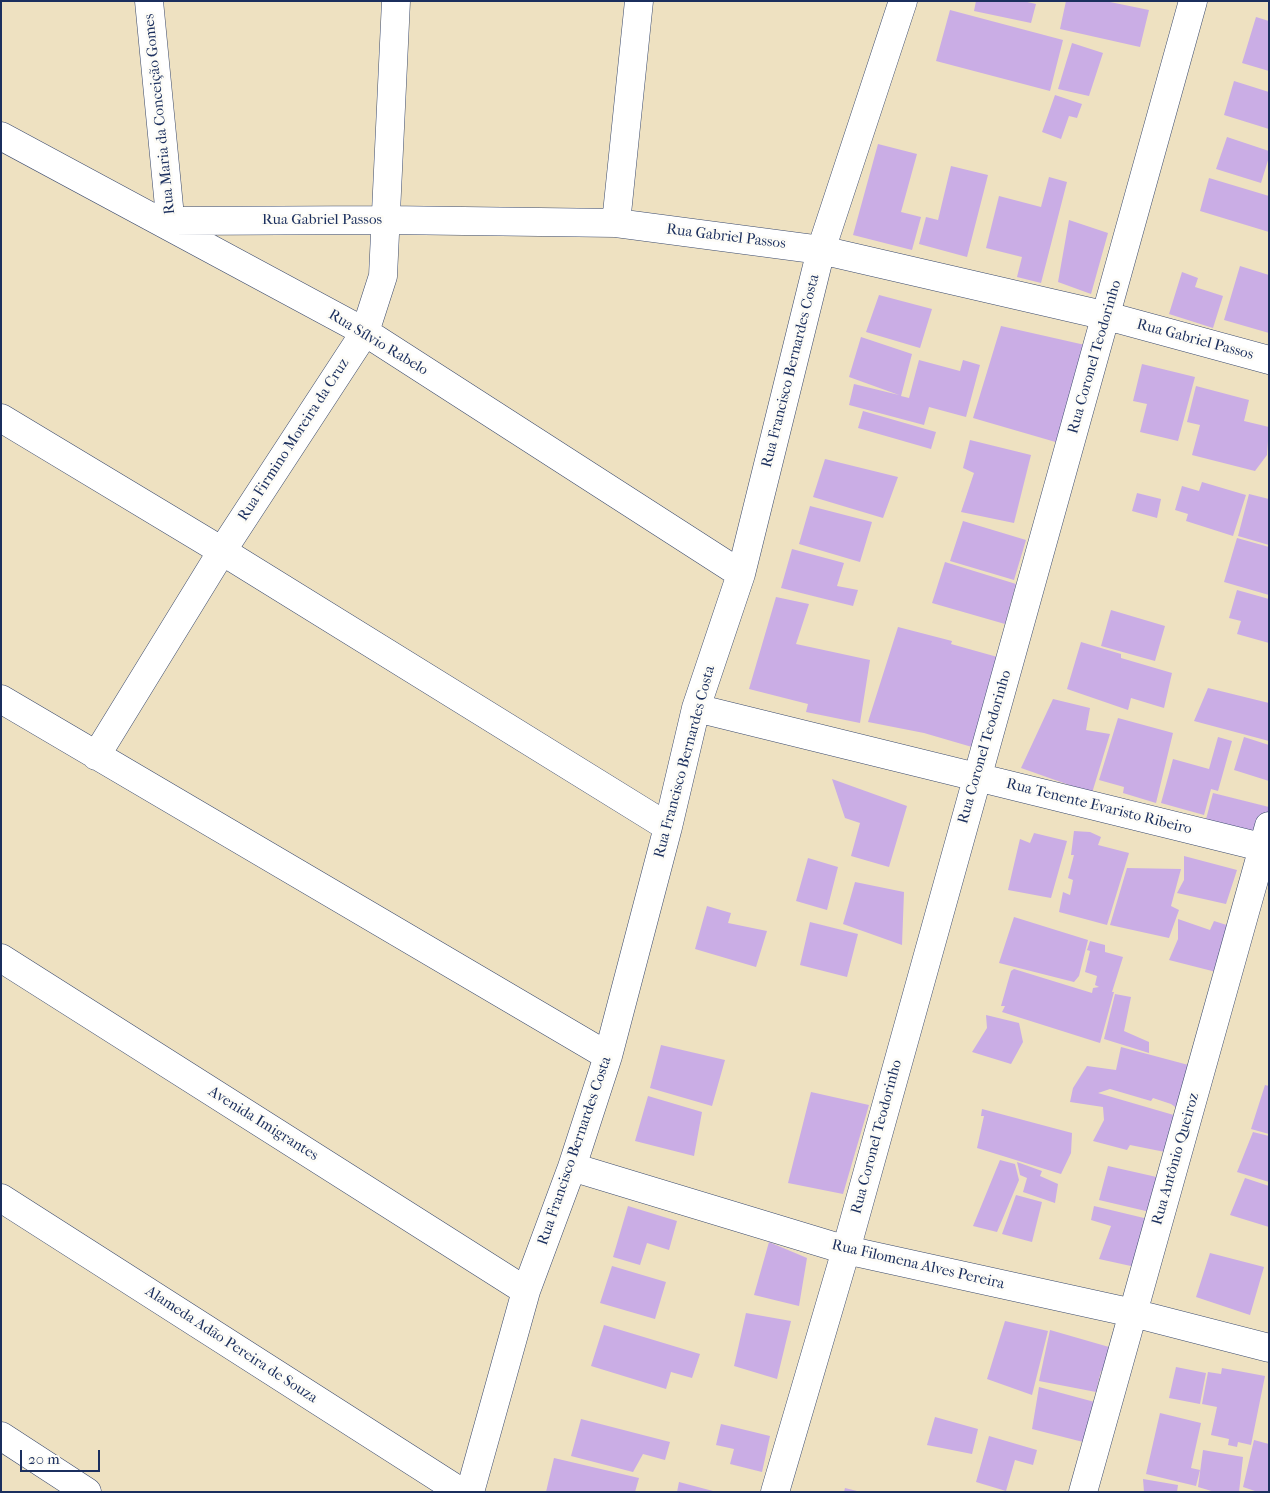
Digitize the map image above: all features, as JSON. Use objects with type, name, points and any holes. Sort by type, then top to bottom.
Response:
[{"type":"street","name":"Rua Maria da Conceição Gomes","points":[[149,1],[171,224]]},
{"type":"street","name":"Rua Firmino Moreira da Cruz","points":[[96,756],[222,550],[364,332],[384,276],[396,1]]},
{"type":"street","points":[[616,223],[639,1]]},
{"type":"street","name":"Rua Francisco Bernardes Costa","points":[[470,1492],[526,1291],[572,1167],[608,1056],[668,827],[696,708],[741,574],[821,250],[903,1]]},
{"type":"street","name":"Rua Coronel Teodorinho","points":[[775,1492],[846,1250],[976,776],[1107,316],[1193,1]]},
{"type":"street","name":"Rua Sílvio Rabelo","points":[[1,136],[171,224],[364,332],[741,574]]},
{"type":"street","name":"Rua Gabriel Passos","points":[[171,224],[387,220],[616,223],[821,250],[1107,316],[1269,360]]},
{"type":"street","points":[[1,418],[222,550],[668,827]]},
{"type":"street","points":[[1,699],[608,1056]]},
{"type":"street","name":"Rua Tenente Evaristo Ribeiro","points":[[696,708],[976,776],[1267,841]]},
{"type":"street","name":"Rua Antônio Queiroz","points":[[1083,1492],[1267,841]]},
{"type":"street","name":"Avenida Imigrantes","points":[[4,965],[526,1291]]},
{"type":"street","name":"Rua Filomena Alves Pereira","points":[[572,1167],[846,1250],[1133,1313],[1269,1348]]},
{"type":"street","name":"Alameda Adão Pereira de Souza","points":[[1,1198],[461,1492]]},
{"type":"street","points":[[1,1436],[87,1492]]},
{"type":"building","points":[[976,1],[1023,1],[1036,4],[1031,23],[974,11]]},
{"type":"building","points":[[1066,1],[1105,1],[1149,10],[1140,47],[1060,29]]},
{"type":"building","points":[[950,10],[1063,40],[1050,91],[936,61]]},
{"type":"building","points":[[1256,17],[1269,21],[1269,71],[1242,63]]},
{"type":"building","points":[[1072,43],[1103,53],[1089,96],[1058,89]]},
{"type":"building","points":[[1234,81],[1269,92],[1269,129],[1224,115]]},
{"type":"building","points":[[1055,95],[1082,104],[1077,118],[1069,116],[1061,139],[1042,132]]},
{"type":"building","points":[[1227,137],[1269,151],[1261,183],[1216,169]]},
{"type":"building","points":[[878,144],[917,154],[901,212],[921,217],[912,250],[853,235]]},
{"type":"building","points":[[951,166],[988,175],[967,257],[919,244],[926,217],[938,220]]},
{"type":"building","points":[[1049,177],[1067,182],[1041,283],[1017,277],[1022,257],[986,248],[999,196],[1041,207]]},
{"type":"building","points":[[1209,178],[1269,196],[1269,232],[1200,211]]},
{"type":"building","points":[[1069,220],[1108,233],[1091,294],[1058,282]]},
{"type":"building","points":[[1240,266],[1269,275],[1269,333],[1224,320]]},
{"type":"building","points":[[1182,272],[1198,278],[1195,287],[1223,296],[1213,328],[1169,314]]},
{"type":"building","points":[[879,295],[932,309],[920,348],[866,332]]},
{"type":"building","points":[[1001,326],[1085,345],[1059,443],[973,418]]},
{"type":"building","points":[[861,337],[912,354],[901,396],[909,398],[919,360],[960,371],[963,360],[980,365],[966,417],[929,407],[924,425],[849,405],[854,384],[899,395],[849,377]]},
{"type":"building","points":[[1142,364],[1195,377],[1178,441],[1140,432],[1147,404],[1133,401]]},
{"type":"building","points":[[1196,386],[1249,400],[1244,421],[1269,427],[1267,455],[1255,471],[1192,455],[1200,425],[1187,422]]},
{"type":"building","points":[[863,411],[936,432],[931,449],[858,428]]},
{"type":"building","points":[[970,440],[1031,455],[1014,523],[961,512],[974,473],[963,468]]},
{"type":"building","points":[[825,459],[898,477],[883,518],[813,497]]},
{"type":"building","points":[[1202,482],[1246,495],[1233,536],[1186,521],[1188,514],[1175,510],[1182,486],[1199,491]]},
{"type":"building","points":[[1137,493],[1161,499],[1157,518],[1132,511]]},
{"type":"building","points":[[1249,494],[1269,499],[1269,545],[1238,536]]},
{"type":"building","points":[[810,506],[872,522],[860,562],[799,544]]},
{"type":"building","points":[[963,521],[1026,540],[1014,580],[950,561]]},
{"type":"building","points":[[1237,538],[1269,547],[1269,595],[1224,582]]},
{"type":"building","points":[[792,549],[844,563],[837,586],[858,590],[853,606],[781,588]]},
{"type":"building","points":[[945,562],[1016,584],[1005,624],[932,603]]},
{"type":"building","points":[[1237,590],[1269,599],[1269,643],[1237,634],[1241,621],[1229,618]]},
{"type":"building","points":[[776,597],[809,604],[796,644],[870,660],[860,723],[806,712],[808,704],[749,689]]},
{"type":"building","points":[[1111,610],[1165,626],[1155,661],[1101,646]]},
{"type":"building","points":[[898,627],[952,641],[951,644],[1001,658],[972,747],[924,733],[868,722]]},
{"type":"building","points":[[1081,642],[1121,654],[1121,658],[1172,673],[1164,708],[1131,698],[1128,710],[1067,689]]},
{"type":"building","points":[[1208,688],[1269,703],[1269,741],[1194,721]]},
{"type":"building","points":[[1053,699],[1090,708],[1086,730],[1110,734],[1092,793],[1021,768]]},
{"type":"building","points":[[1118,718],[1173,733],[1156,803],[1123,793],[1124,787],[1099,780]]},
{"type":"building","points":[[1218,737],[1232,741],[1218,791],[1211,789],[1204,815],[1161,803],[1173,759],[1209,769]]},
{"type":"building","points":[[1244,737],[1269,745],[1269,781],[1234,770]]},
{"type":"building","points":[[832,779],[907,806],[889,867],[851,856],[860,823],[845,818]]},
{"type":"building","points":[[1213,793],[1269,807],[1269,814],[1262,838],[1205,823]]},
{"type":"building","points":[[1074,831],[1090,832],[1101,837],[1098,845],[1129,853],[1107,925],[1059,912],[1063,892],[1070,895],[1073,880],[1068,878],[1074,855],[1071,855]]},
{"type":"building","points":[[1034,833],[1067,841],[1051,898],[1008,890],[1020,839],[1030,843]]},
{"type":"building","points":[[1184,856],[1237,870],[1226,904],[1177,893],[1184,880]]},
{"type":"building","points":[[808,858],[838,867],[827,910],[796,901]]},
{"type":"building","points":[[1127,868],[1181,869],[1171,906],[1179,910],[1169,938],[1110,925]]},
{"type":"building","points":[[855,882],[904,892],[902,945],[843,924]]},
{"type":"building","points":[[707,906],[731,913],[728,923],[767,931],[756,967],[695,949]]},
{"type":"building","points":[[1014,917],[1088,940],[1079,976],[1074,982],[999,963]]},
{"type":"building","points":[[1178,919],[1210,930],[1214,921],[1233,927],[1220,973],[1169,960],[1178,939]]},
{"type":"building","points":[[810,922],[858,934],[847,977],[800,965]]},
{"type":"building","points":[[1090,941],[1105,945],[1105,952],[1123,957],[1112,992],[1114,992],[1100,1043],[1002,1012],[1005,1006],[1001,1006],[1011,971],[1014,969],[1092,993],[1093,988],[1099,987],[1095,985],[1097,976],[1085,972],[1090,951],[1087,950]]},
{"type":"building","points":[[1115,994],[1131,997],[1124,1031],[1149,1042],[1149,1053],[1104,1039]]},
{"type":"building","points":[[986,1015],[1019,1023],[1023,1042],[1011,1064],[972,1052],[987,1028]]},
{"type":"building","points":[[661,1045],[725,1060],[712,1106],[650,1088]]},
{"type":"building","points":[[1121,1047],[1196,1067],[1181,1111],[1171,1104],[1153,1098],[1151,1101],[1110,1089],[1098,1093],[1184,1118],[1170,1153],[1130,1145],[1127,1150],[1093,1141],[1104,1120],[1103,1107],[1070,1102],[1073,1088],[1087,1066],[1116,1070]]},
{"type":"building","points":[[1265,1085],[1269,1086],[1269,1134],[1251,1129]]},
{"type":"building","points":[[811,1092],[869,1105],[843,1194],[788,1183]]},
{"type":"building","points":[[648,1096],[702,1112],[694,1156],[635,1141]]},
{"type":"building","points":[[982,1109],[1072,1133],[1071,1153],[1061,1174],[977,1148],[984,1116],[981,1116]]},
{"type":"building","points":[[1253,1132],[1269,1136],[1269,1182],[1237,1172]]},
{"type":"building","points":[[1000,1160],[1015,1164],[1019,1180],[997,1232],[973,1226]]},
{"type":"building","points":[[1017,1162],[1042,1171],[1040,1176],[1058,1184],[1055,1203],[1023,1192],[1027,1178],[1020,1175]]},
{"type":"building","points":[[1108,1166],[1161,1178],[1150,1212],[1099,1200]]},
{"type":"building","points":[[1245,1178],[1269,1186],[1269,1227],[1230,1215]]},
{"type":"building","points":[[1016,1195],[1042,1202],[1032,1242],[1002,1234]]},
{"type":"building","points":[[628,1206],[677,1221],[669,1250],[647,1243],[640,1265],[613,1257]]},
{"type":"building","points":[[1094,1206],[1144,1218],[1156,1226],[1140,1268],[1099,1259],[1111,1226],[1091,1220]]},
{"type":"building","points":[[769,1242],[807,1258],[799,1306],[754,1295]]},
{"type":"building","points":[[1210,1253],[1264,1267],[1250,1315],[1196,1297]]},
{"type":"building","points":[[612,1266],[666,1282],[655,1319],[600,1303]]},
{"type":"building","points":[[746,1313],[791,1321],[777,1379],[734,1366]]},
{"type":"building","points":[[1005,1321],[1048,1331],[1032,1395],[987,1379]]},
{"type":"building","points":[[604,1325],[700,1354],[692,1378],[671,1372],[666,1389],[591,1366]]},
{"type":"building","points":[[1050,1330],[1116,1349],[1113,1373],[1101,1371],[1096,1392],[1039,1381]]},
{"type":"building","points":[[1176,1367],[1206,1373],[1200,1404],[1169,1398]]},
{"type":"building","points":[[1222,1368],[1265,1376],[1251,1445],[1238,1442],[1237,1447],[1228,1445],[1229,1439],[1211,1435],[1217,1407],[1202,1404],[1208,1372],[1221,1374]]},
{"type":"building","points":[[1039,1387],[1102,1404],[1091,1444],[1032,1429]]},
{"type":"building","points":[[1160,1413],[1201,1423],[1191,1468],[1200,1470],[1196,1486],[1146,1474]]},
{"type":"building","points":[[935,1417],[978,1429],[972,1454],[927,1445]]},
{"type":"building","points":[[581,1419],[670,1442],[665,1460],[643,1454],[633,1472],[571,1456]]},
{"type":"building","points":[[721,1424],[770,1436],[762,1472],[730,1464],[734,1449],[716,1445]]},
{"type":"building","points":[[989,1436],[1037,1450],[1033,1465],[1015,1460],[1006,1491],[976,1482]]},
{"type":"building","points":[[1254,1440],[1269,1444],[1269,1492],[1258,1492],[1243,1487]]},
{"type":"building","points":[[1203,1450],[1243,1457],[1239,1492],[1215,1492],[1198,1487]]},
{"type":"building","points":[[554,1458],[639,1478],[635,1492],[546,1492]]},
{"type":"building","points":[[1143,1479],[1178,1485],[1177,1492],[1144,1492]]},
{"type":"building","points":[[679,1482],[713,1491],[713,1492],[677,1492]]},
{"type":"building","points":[[845,1488],[857,1491],[857,1492],[844,1492]]}]
